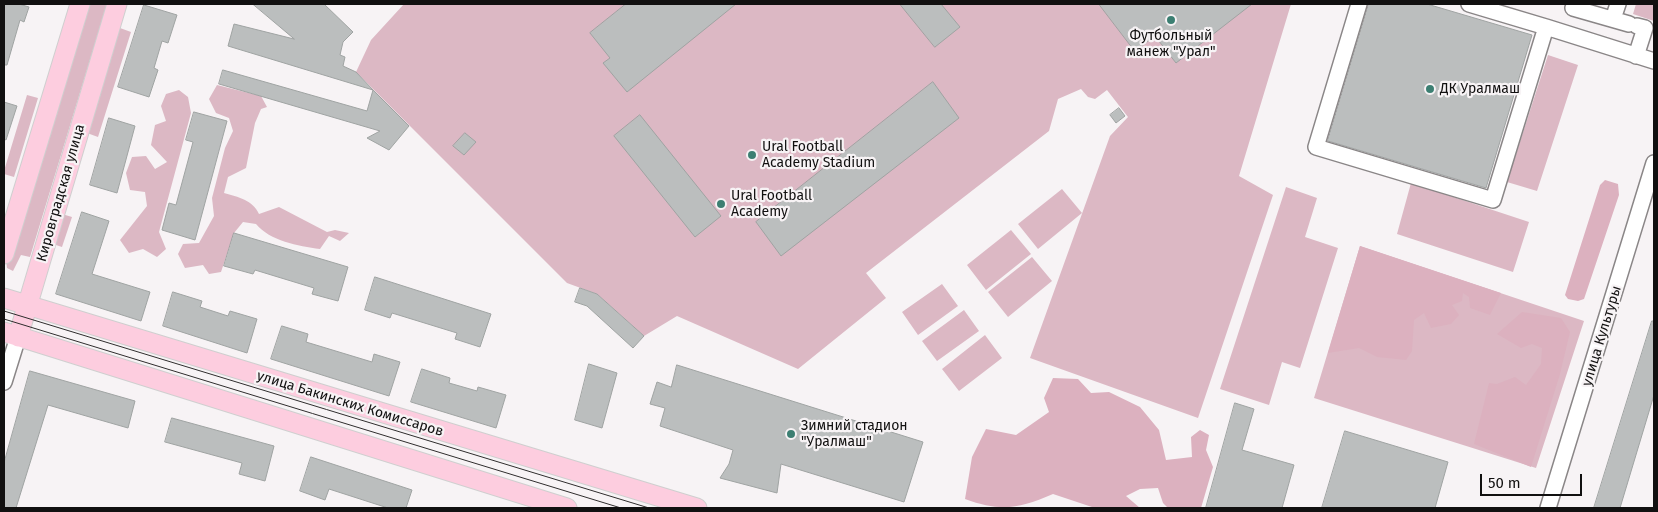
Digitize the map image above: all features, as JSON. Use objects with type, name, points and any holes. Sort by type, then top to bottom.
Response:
[{"type":"main road","points":[[4,254],[80,4]]},
{"type":"main road","name":"Кировградская улица","points":[[11,335],[28,306],[117,4]]},
{"type":"main road","name":"улица Бакинских Комиссаров","points":[[4,298],[697,508]]},
{"type":"main road","points":[[11,335],[567,508]]},
{"type":"street","points":[[1359,4],[1316,147],[1493,200],[1546,27]]},
{"type":"street","points":[[1469,4],[1654,61]]},
{"type":"street","points":[[1613,19],[1618,4]]},
{"type":"street","points":[[1567,6],[1645,28],[1636,56]]},
{"type":"street","name":"улица Культуры","points":[[1548,508],[1654,163]]},
{"type":"street","name":"Кировградская улица","points":[[4,382],[11,335]]},
{"type":"shaded area","points":[[84,4],[107,4],[30,257],[21,255],[13,271],[7,268],[6,259]]},
{"type":"shaded area","name":"Ural Football Academy","points":[[404,4],[1291,4],[1239,176],[1273,195],[1198,418],[1030,358],[1110,136],[1128,117],[1107,90],[1095,99],[1088,97],[1081,89],[1058,99],[1049,131],[866,273],[886,298],[798,369],[677,316],[644,336],[597,294],[567,283],[356,72],[371,40]]},
{"type":"shaded area","points":[[1636,4],[1654,4],[1654,21],[1633,14]]},
{"type":"shaded area","points":[[120,28],[131,32],[98,137],[87,133]]},
{"type":"shaded area","points":[[1548,55],[1578,65],[1537,191],[1507,182]]},
{"type":"shaded area","points":[[217,85],[261,96],[267,107],[261,109],[255,123],[246,168],[228,177],[224,193],[249,202],[259,214],[279,207],[327,232],[335,230],[349,233],[340,241],[329,236],[320,249],[303,246],[277,239],[256,224],[243,222],[234,233],[221,272],[209,274],[203,265],[185,268],[178,254],[183,244],[199,243],[214,216],[212,198],[225,148],[233,131],[229,118],[216,113],[209,99]]},
{"type":"shaded area","points":[[179,90],[188,97],[191,113],[159,232],[166,249],[157,257],[143,249],[129,253],[120,240],[147,206],[145,192],[130,190],[126,173],[132,157],[146,156],[155,169],[167,162],[151,145],[155,125],[166,121],[161,106],[166,94]]},
{"type":"shaded area","points":[[27,95],[38,98],[14,177],[4,174],[4,171]]},
{"type":"shaded area","points":[[1605,180],[1618,184],[1619,195],[1584,299],[1578,301],[1568,299],[1565,295],[1600,185]]},
{"type":"shaded area","points":[[1411,183],[1529,222],[1513,272],[1397,234]]},
{"type":"shaded area","points":[[1286,187],[1317,198],[1305,237],[1338,248],[1300,368],[1282,362],[1269,405],[1220,389]]},
{"type":"shaded area","points":[[1062,189],[1082,213],[1038,249],[1018,224]]},
{"type":"shaded area","points":[[62,214],[72,217],[62,247],[53,244]]},
{"type":"shaded area","points":[[1011,230],[1031,254],[986,290],[967,265]]},
{"type":"shaded area","points":[[1360,246],[1584,321],[1536,468],[1314,398]]},
{"type":"shaded area","points":[[1360,246],[1501,293],[1490,315],[1470,308],[1469,297],[1463,293],[1462,301],[1452,305],[1459,315],[1451,324],[1431,328],[1424,313],[1414,320],[1412,351],[1406,360],[1377,357],[1359,348],[1328,353]]},
{"type":"shaded area","points":[[1032,257],[1052,281],[1008,317],[988,292]]},
{"type":"shaded area","points":[[942,284],[958,306],[918,335],[902,312]]},
{"type":"shaded area","points":[[964,310],[979,331],[937,361],[922,341]]},
{"type":"shaded area","points":[[1522,312],[1561,318],[1570,332],[1560,374],[1531,467],[1474,444],[1489,383],[1497,384],[1515,377],[1526,385],[1541,364],[1542,348],[1532,344],[1521,348],[1497,334]]},
{"type":"shaded area","points":[[985,335],[1002,358],[959,391],[942,369]]},
{"type":"shaded area","points":[[1053,378],[1078,379],[1091,393],[1109,392],[1140,407],[1159,430],[1166,460],[1192,457],[1191,437],[1200,430],[1209,435],[1206,450],[1213,467],[1201,508],[1168,508],[1163,503],[1158,488],[1140,489],[1126,496],[1140,508],[1095,508],[1053,494],[1030,503],[1009,507],[989,506],[965,499],[972,457],[986,429],[1016,435],[1049,412],[1044,398]]},
{"type":"building","points":[[4,4],[19,4],[29,7],[24,22],[20,20],[7,65],[4,65]]},
{"type":"building","points":[[253,4],[324,4],[353,32],[343,42],[340,55],[345,57],[343,66],[356,72],[373,90],[228,46],[234,24],[294,39]]},
{"type":"building","points":[[626,4],[736,4],[627,92],[603,63],[610,58],[590,33]]},
{"type":"building","points":[[900,4],[941,4],[960,27],[935,47]]},
{"type":"building","name":"Футбольный манеж \"Урал\"","points":[[1099,4],[1252,4],[1176,63],[1155,36],[1135,51]]},
{"type":"building","name":"ДК Уралмаш","points":[[1369,4],[1427,4],[1532,35],[1486,188],[1328,141]]},
{"type":"building","points":[[144,5],[177,15],[168,43],[162,41],[154,68],[158,70],[149,97],[118,87]]},
{"type":"building","points":[[223,70],[367,111],[373,90],[409,126],[389,150],[367,138],[380,131],[219,84]]},
{"type":"building","points":[[933,82],[959,118],[781,256],[756,222]]},
{"type":"building","points":[[4,102],[17,106],[6,140],[4,139]]},
{"type":"building","points":[[1119,108],[1125,116],[1116,123],[1110,115]]},
{"type":"building","points":[[194,112],[227,121],[195,240],[162,230],[169,203],[176,205],[193,142],[186,140]]},
{"type":"building","points":[[640,115],[721,216],[695,237],[614,136]]},
{"type":"building","points":[[109,118],[135,126],[117,193],[90,185]]},
{"type":"building","points":[[465,133],[476,142],[464,155],[453,146]]},
{"type":"building","points":[[82,212],[109,221],[92,274],[150,292],[141,321],[56,294]]},
{"type":"building","points":[[234,233],[348,267],[338,301],[312,294],[314,288],[255,270],[253,274],[224,266]]},
{"type":"building","points":[[375,277],[491,314],[480,347],[455,339],[457,333],[392,313],[390,318],[365,310]]},
{"type":"building","points":[[580,288],[597,294],[644,336],[633,348],[587,306],[575,302]]},
{"type":"building","points":[[173,292],[202,301],[200,307],[228,316],[230,311],[257,319],[247,353],[163,326]]},
{"type":"building","points":[[1652,321],[1654,321],[1654,395],[1620,508],[1594,508]]},
{"type":"building","points":[[282,326],[308,334],[306,342],[372,362],[374,354],[400,362],[389,396],[271,359]]},
{"type":"building","points":[[589,364],[617,373],[602,428],[575,420]]},
{"type":"building","name":"Зимний стадион \"Уралмаш\"","points":[[677,365],[923,442],[904,502],[781,464],[777,493],[720,478],[729,464],[733,450],[660,426],[665,408],[650,404],[657,382],[671,387]]},
{"type":"building","points":[[422,369],[450,378],[449,383],[477,391],[478,387],[506,395],[496,428],[411,402]]},
{"type":"building","points":[[30,371],[135,401],[128,428],[48,405],[16,508],[4,508],[4,463]]},
{"type":"building","points":[[1235,403],[1254,409],[1242,450],[1294,465],[1282,508],[1206,508]]},
{"type":"building","points":[[172,418],[274,446],[265,481],[239,474],[242,463],[165,442]]},
{"type":"building","points":[[1345,431],[1448,462],[1435,508],[1322,508]]},
{"type":"building","points":[[311,457],[412,490],[406,508],[388,508],[329,489],[325,500],[300,491]]},
{"type":"tram line","points":[[4,311],[649,508]]},
{"type":"tram line","points":[[4,319],[621,508]]},
{"type":"place","name":"Футбольный манеж \"Урал\"","points":[[1171,20]]},
{"type":"place","name":"ДК Уралмаш","points":[[1430,89]]},
{"type":"place","name":"Ural Football Academy Stadium","points":[[752,155]]},
{"type":"place","name":"Ural Football Academy","points":[[721,204]]},
{"type":"place","name":"Зимний стадион \"Уралмаш\"","points":[[791,434]]}]
